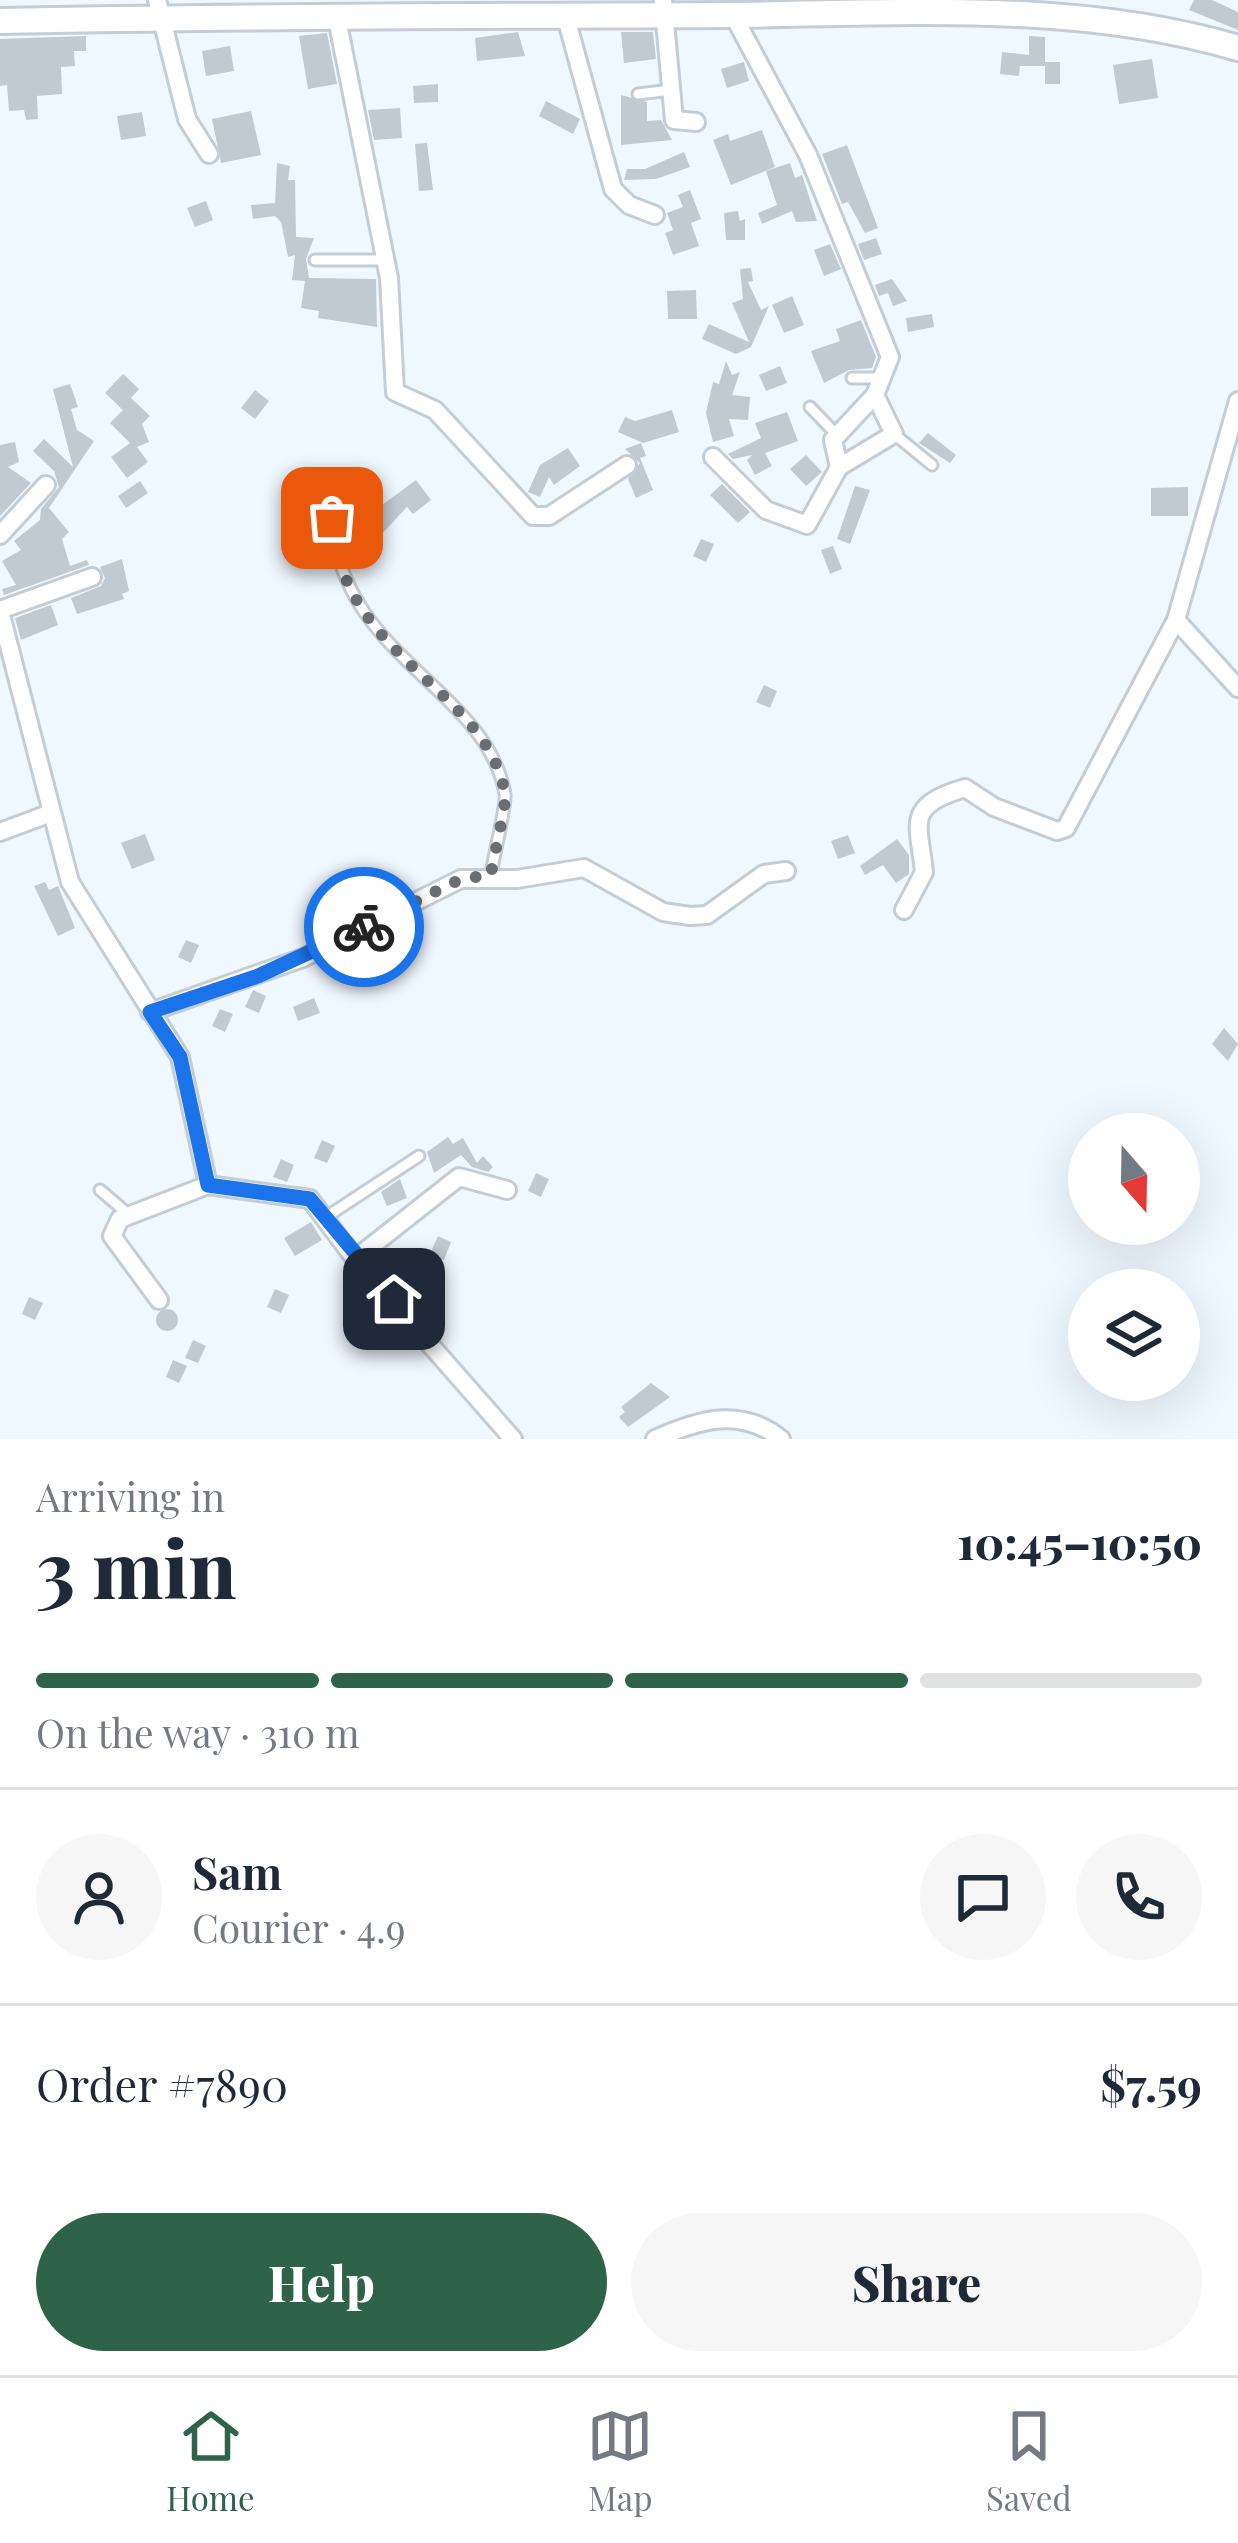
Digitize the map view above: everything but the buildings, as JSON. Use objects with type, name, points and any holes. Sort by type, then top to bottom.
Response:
[{"type":"main road","points":[[0,21],[159,9],[336,14],[415,7],[565,14],[664,7],[733,14],[1089,18],[1161,27],[1238,48]]},
{"type":"street","points":[[664,7],[675,123],[696,122]]},
{"type":"street","points":[[159,9],[188,119],[209,154]]},
{"type":"street","points":[[336,14],[386,260],[395,392],[435,410],[532,516],[549,516],[626,465]]},
{"type":"street","points":[[565,14],[614,189],[629,205],[655,215]]},
{"type":"street","points":[[733,14],[773,84],[890,357],[878,386],[832,444],[839,467]]},
{"type":"street","points":[[712,457],[766,510],[799,526],[812,521],[839,467],[894,434],[878,386]]},
{"type":"street","points":[[904,910],[924,872],[915,835],[920,812],[930,803],[965,788],[1015,815],[1057,831],[1066,828],[1176,620],[1238,401]]},
{"type":"street","points":[[0,535],[46,485]]},
{"type":"street","points":[[92,577],[0,611],[70,882],[180,1057],[208,1185]]},
{"type":"street","points":[[1176,620],[1238,688]]},
{"type":"street","points":[[0,832],[51,813]]},
{"type":"street","points":[[150,1012],[303,958],[461,879],[491,875],[517,879],[584,868],[663,912],[690,916],[707,915],[749,881],[786,871]]},
{"type":"street","points":[[355,1259],[459,1178],[507,1190]]},
{"type":"street","points":[[159,1300],[112,1236],[112,1228],[128,1214],[208,1185],[310,1199],[355,1259],[514,1439]]},
{"type":"street","points":[[655,1439],[707,1418],[752,1424],[781,1439]]},
{"type":"lane","points":[[638,94],[671,90]]},
{"type":"lane","points":[[315,260],[386,260]]},
{"type":"lane","points":[[852,378],[878,386]]},
{"type":"lane","points":[[809,407],[837,435]]},
{"type":"lane","points":[[894,434],[932,465]]},
{"type":"lane","points":[[332,518],[334,546],[365,616],[399,659],[482,735],[506,799],[495,832],[491,875]]},
{"type":"lane","points":[[326,1216],[419,1156]]},
{"type":"lane","points":[[100,1190],[128,1214]]},
{"type":"way so far","points":[[332,518],[334,546],[365,616],[399,659],[482,735],[506,799],[495,832],[491,875],[461,879],[364,927]]},
{"type":"route","points":[[364,927],[258,976],[192,994],[150,1012],[180,1057],[208,1185],[310,1199],[355,1259],[394,1299]]}]
